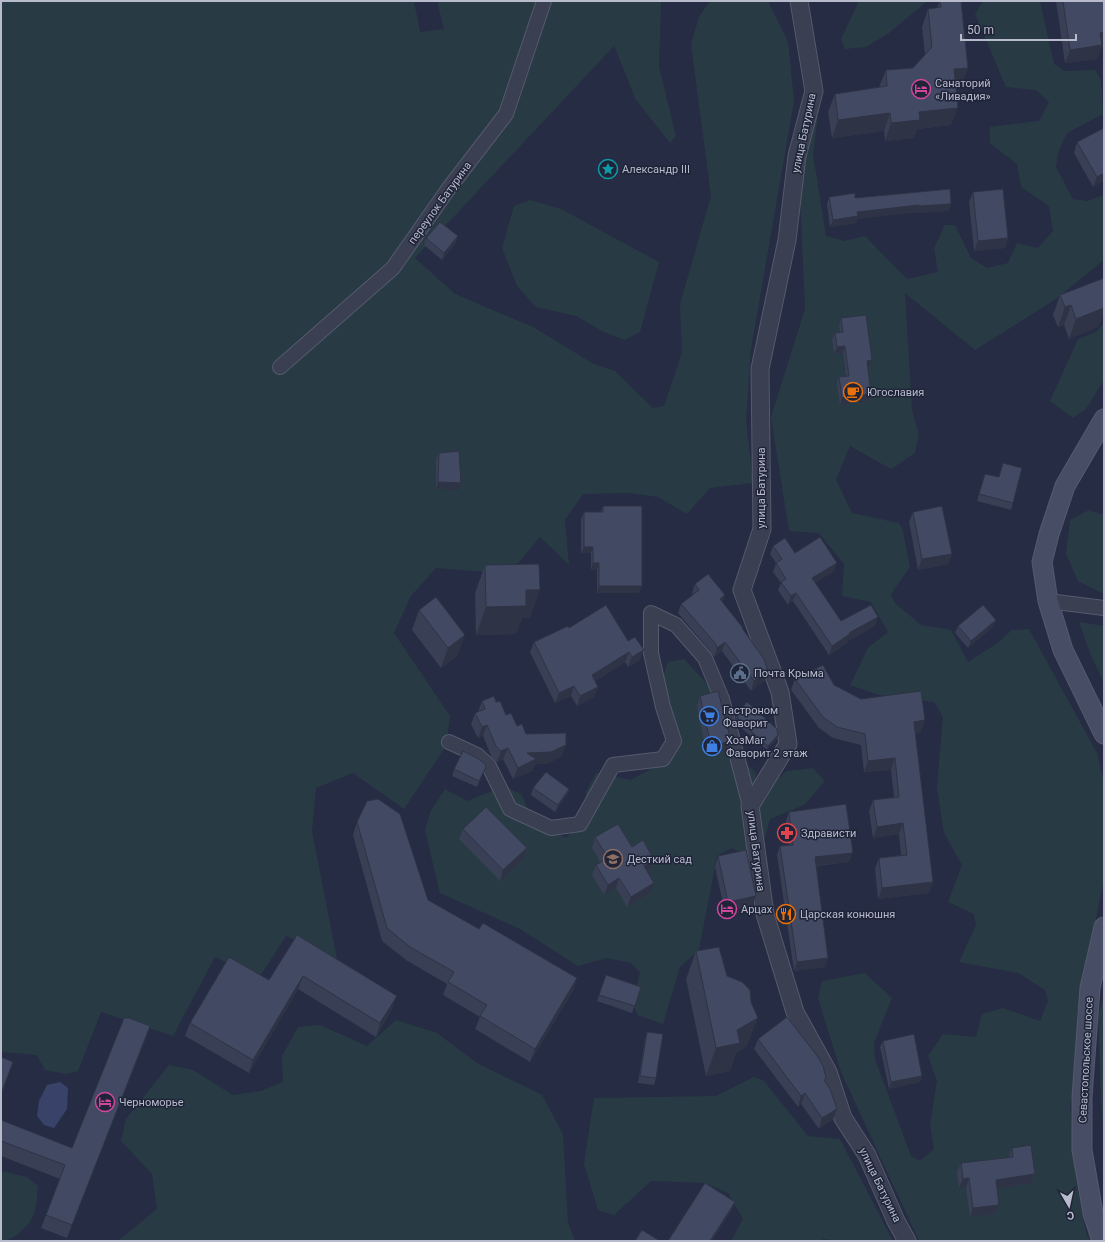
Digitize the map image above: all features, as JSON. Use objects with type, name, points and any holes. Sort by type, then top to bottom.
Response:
[{"type":"main road","points":[[1104,419],[1065,486],[1049,534],[1042,562],[1053,602],[1063,650],[1104,734]]},
{"type":"main road","points":[[1053,602],[1104,716]]},
{"type":"main road","name":"Севастопольское шоссе","points":[[1102,1241],[1093,1212],[1082,1150],[1082,1097],[1090,988],[1104,927]]},
{"type":"main road","points":[[1104,965],[1097,993],[1092,1061],[1091,1109],[1099,1191],[1104,1214]]},
{"type":"street","name":"переулок Батурина","points":[[280,368],[394,268],[449,188],[506,114],[544,1]]},
{"type":"street","name":"улица Батурина","points":[[799,1],[814,91],[797,156],[787,240],[760,369],[762,529],[742,590],[780,692],[788,744],[750,806],[765,914],[795,1012],[828,1072],[843,1118],[867,1154],[896,1220],[907,1241]]},
{"type":"street","points":[[1053,602],[1104,608]]},
{"type":"street","points":[[449,742],[477,755],[489,766],[510,809],[551,828],[580,824],[613,765],[663,759],[674,741],[651,653],[651,613],[676,625],[705,658],[722,699],[750,806]]},
{"type":"shaded area","points":[[1,1],[414,1],[420,32],[444,29],[437,1],[661,1],[659,67],[676,136],[670,143],[636,100],[614,46],[415,258],[455,294],[533,327],[594,364],[615,371],[653,408],[664,406],[682,353],[680,304],[711,196],[691,44],[699,17],[710,1],[769,1],[788,42],[794,101],[751,349],[746,420],[753,483],[710,488],[687,514],[658,497],[629,493],[583,494],[565,520],[569,565],[540,537],[509,574],[436,568],[411,596],[394,633],[450,716],[446,746],[404,809],[353,773],[316,788],[312,831],[337,959],[286,936],[259,978],[215,957],[173,1036],[101,1012],[78,1071],[66,1074],[45,1070],[37,1055],[1,1052]]},
{"type":"shaded area","points":[[859,1],[927,1],[889,33],[866,47],[845,49],[841,39]]},
{"type":"shaded area","points":[[983,1],[1040,1],[1054,64],[1065,71],[1095,70],[1101,80],[1103,114],[1067,133],[1058,152],[1056,167],[1073,199],[1087,201],[1104,195],[1104,260],[1056,299],[975,350],[905,293],[912,410],[919,435],[915,453],[891,469],[850,446],[836,480],[852,513],[899,523],[903,531],[910,567],[891,594],[895,603],[921,625],[951,630],[968,662],[996,644],[1012,630],[1029,629],[1097,753],[1104,783],[1104,879],[1077,1014],[1079,1051],[1070,1105],[1076,1181],[1086,1232],[1090,1241],[919,1241],[841,1072],[818,998],[822,981],[865,973],[892,998],[874,1043],[875,1059],[911,1156],[920,1161],[934,1149],[930,1125],[937,1081],[928,1056],[943,1034],[976,1037],[982,1014],[1003,1008],[1040,1021],[1048,1001],[1045,990],[1018,973],[959,962],[976,925],[974,914],[948,902],[962,865],[944,833],[937,787],[943,717],[934,702],[879,695],[850,685],[868,648],[888,632],[871,602],[842,596],[844,564],[819,533],[789,531],[771,417],[805,309],[800,197],[808,127],[818,116],[813,154],[826,236],[844,241],[865,236],[907,279],[938,272],[934,248],[945,225],[955,225],[971,258],[987,268],[1008,263],[1017,243],[1038,248],[1053,231],[1049,206],[1021,187],[1017,164],[990,143],[990,127],[1039,121],[1049,102],[1036,90],[1006,87],[975,14]],"holes":[[[841,338],[869,367],[845,370],[843,353],[834,354],[832,340]]]},
{"type":"shaded area","points":[[530,200],[561,209],[659,262],[640,332],[625,340],[604,332],[576,316],[536,307],[517,286],[502,248],[514,206]]},
{"type":"shaded area","points":[[1104,323],[1104,380],[1086,409],[1073,418],[1050,401],[1078,339],[1096,332]]},
{"type":"shaded area","points":[[1089,510],[1104,515],[1104,594],[1078,581],[1066,554],[1070,520]]},
{"type":"shaded area","points":[[1079,622],[1104,626],[1104,683],[1091,656]]},
{"type":"shaded area","points":[[684,659],[710,687],[726,751],[756,772],[755,797],[787,771],[813,768],[825,781],[804,805],[770,819],[758,862],[732,848],[717,856],[699,950],[680,967],[663,1024],[638,1015],[632,1003],[640,973],[631,963],[607,958],[578,966],[520,929],[440,893],[425,831],[430,812],[445,789],[467,801],[504,786],[521,794],[534,822],[566,838],[584,819],[586,792],[596,773],[631,780],[672,757],[671,713],[660,685],[668,662]],"holes":[[[604,868],[650,870],[616,888]]]},
{"type":"shaded area","points":[[1104,996],[1104,1149],[1098,1014]]},
{"type":"shaded area","points":[[396,1020],[437,1033],[477,1063],[542,1095],[563,1134],[568,1223],[575,1241],[118,1241],[157,1209],[152,1174],[121,1141],[126,1119],[169,1065],[193,1070],[233,1095],[261,1091],[283,1082],[282,1056],[298,1027],[320,1025],[367,1046]]},
{"type":"shaded area","points":[[754,1077],[764,1081],[808,1136],[840,1139],[893,1241],[843,1241],[823,1239],[821,1241],[731,1241],[743,1219],[728,1193],[705,1183],[651,1181],[614,1215],[598,1210],[584,1164],[594,1098],[716,1096]]},
{"type":"shaded area","points":[[1,1171],[27,1177],[38,1186],[36,1208],[30,1221],[17,1235],[1,1241]]},
{"type":"water","points":[[60,1082],[68,1088],[67,1109],[54,1128],[44,1125],[37,1116],[39,1101],[47,1085]]},
{"type":"building","points":[[940,1],[961,1],[968,68],[954,69],[958,108],[919,112],[920,120],[891,123],[890,113],[838,120],[835,94],[887,86],[886,70],[913,68],[932,47],[928,9],[941,7]]},
{"type":"building","points":[[1063,1],[1104,1],[1104,32],[1100,33],[1102,45],[1070,50]]},
{"type":"building","points":[[1104,128],[1104,173],[1097,177],[1077,142]]},
{"type":"building","points":[[950,189],[951,204],[919,205],[857,212],[858,216],[833,220],[829,197],[855,193],[855,198]]},
{"type":"building","points":[[1003,189],[1008,238],[978,241],[973,192]]},
{"type":"building","points":[[440,222],[458,236],[444,253],[426,238]]},
{"type":"building","points":[[1104,278],[1104,308],[1076,319],[1071,305],[1065,307],[1060,295]]},
{"type":"building","points":[[866,315],[872,360],[867,361],[871,394],[842,398],[839,377],[849,376],[845,346],[837,347],[835,333],[843,332],[841,318]]},
{"type":"building","points":[[459,451],[461,483],[438,482],[439,453]]},
{"type":"building","points":[[1003,463],[1022,468],[1013,503],[979,494],[985,474],[999,477]]},
{"type":"building","points":[[603,506],[642,506],[642,586],[599,586],[599,563],[593,563],[593,547],[584,547],[584,512],[603,512]]},
{"type":"building","points":[[942,506],[952,554],[922,559],[913,512]]},
{"type":"building","points":[[820,537],[837,563],[812,578],[841,621],[871,605],[878,617],[849,633],[850,634],[832,646],[796,593],[791,596],[781,582],[786,579],[776,563],[782,559],[773,546],[785,538],[795,553]]},
{"type":"building","points":[[539,564],[540,590],[526,590],[526,606],[486,607],[485,565]]},
{"type":"building","points":[[708,574],[725,595],[720,599],[743,628],[764,659],[768,671],[754,681],[725,642],[717,648],[715,643],[681,604],[699,590],[695,584]]},
{"type":"building","points":[[436,597],[465,635],[448,648],[419,610]]},
{"type":"building","points":[[606,605],[628,641],[635,637],[644,650],[632,657],[629,652],[592,675],[598,687],[580,696],[574,686],[559,693],[534,642],[568,626],[569,628]]},
{"type":"building","points":[[983,605],[996,620],[971,641],[958,626]]},
{"type":"building","points":[[823,665],[834,685],[861,699],[921,691],[925,720],[914,722],[933,882],[882,888],[879,858],[907,855],[903,823],[877,827],[873,800],[899,797],[895,758],[868,761],[865,734],[837,727],[823,717],[795,679]]},
{"type":"building","points":[[718,691],[731,741],[711,746],[700,696]]},
{"type":"building","points":[[494,696],[496,702],[500,701],[506,715],[511,713],[517,726],[522,724],[526,734],[566,733],[566,745],[551,752],[527,753],[536,759],[518,768],[508,748],[501,751],[496,746],[487,725],[482,727],[475,713],[485,709],[482,701]]},
{"type":"building","points":[[747,702],[777,729],[778,735],[768,746],[739,721],[737,714]]},
{"type":"building","points":[[463,751],[479,759],[485,764],[486,767],[479,781],[454,769]]},
{"type":"building","points":[[546,772],[569,789],[558,805],[533,788]]},
{"type":"building","points":[[378,799],[400,814],[428,900],[479,929],[483,923],[577,978],[535,1049],[480,1016],[487,1005],[448,982],[454,972],[410,947],[387,928],[357,822],[367,801]]},
{"type":"building","points":[[846,804],[853,853],[815,857],[828,958],[797,962],[780,846],[793,845],[789,812]]},
{"type":"building","points":[[486,807],[527,848],[503,870],[463,829]]},
{"type":"building","points":[[618,824],[632,847],[643,840],[654,860],[644,866],[654,883],[631,897],[619,878],[608,885],[596,865],[608,858],[595,837]]},
{"type":"building","points":[[746,850],[756,896],[728,902],[718,856]]},
{"type":"building","points":[[297,935],[397,996],[380,1023],[303,976],[253,1060],[190,1023],[229,957],[269,980]]},
{"type":"building","points":[[719,947],[727,976],[742,982],[750,990],[751,1002],[758,1018],[737,1030],[740,1043],[716,1048],[696,951]]},
{"type":"building","points":[[606,975],[641,987],[635,1006],[599,995]]},
{"type":"building","points":[[787,1017],[818,1057],[823,1066],[826,1078],[824,1080],[830,1089],[837,1109],[822,1118],[805,1093],[801,1096],[758,1039]]},
{"type":"building","name":"Черноморье","points":[[124,1018],[129,1018],[150,1026],[72,1225],[46,1215],[65,1165],[1,1141],[1,1120],[72,1148]]},
{"type":"building","points":[[647,1032],[663,1034],[656,1078],[640,1076]]},
{"type":"building","points":[[914,1034],[922,1076],[891,1082],[883,1041]]},
{"type":"building","points":[[1,1057],[13,1062],[1,1094]]},
{"type":"building","points":[[1031,1145],[1035,1174],[996,1180],[999,1205],[973,1208],[969,1178],[963,1179],[961,1163],[1013,1157],[1012,1148]]},
{"type":"building","points":[[705,1183],[735,1202],[710,1241],[668,1241]]},
{"type":"building","points":[[642,1230],[660,1241],[635,1241]]},
{"type":"place","name":"Санаторий «Ливадия»","points":[[921,89]]},
{"type":"place","name":"Александр III","points":[[608,169]]},
{"type":"place","name":"Югославия","points":[[853,392]]},
{"type":"place","name":"Почта Крыма","points":[[740,673]]},
{"type":"place","name":"Гастроном Фаворит","points":[[709,716]]},
{"type":"place","name":"ХозМаг Фаворит 2 этаж","points":[[712,746]]},
{"type":"place","name":"Здрависти","points":[[787,833]]},
{"type":"place","name":"Десткий сад","points":[[613,859]]},
{"type":"place","name":"Арцах","points":[[727,909]]},
{"type":"place","name":"Царская конюшня","points":[[786,914]]},
{"type":"place","name":"Черноморье","points":[[105,1102]]}]
